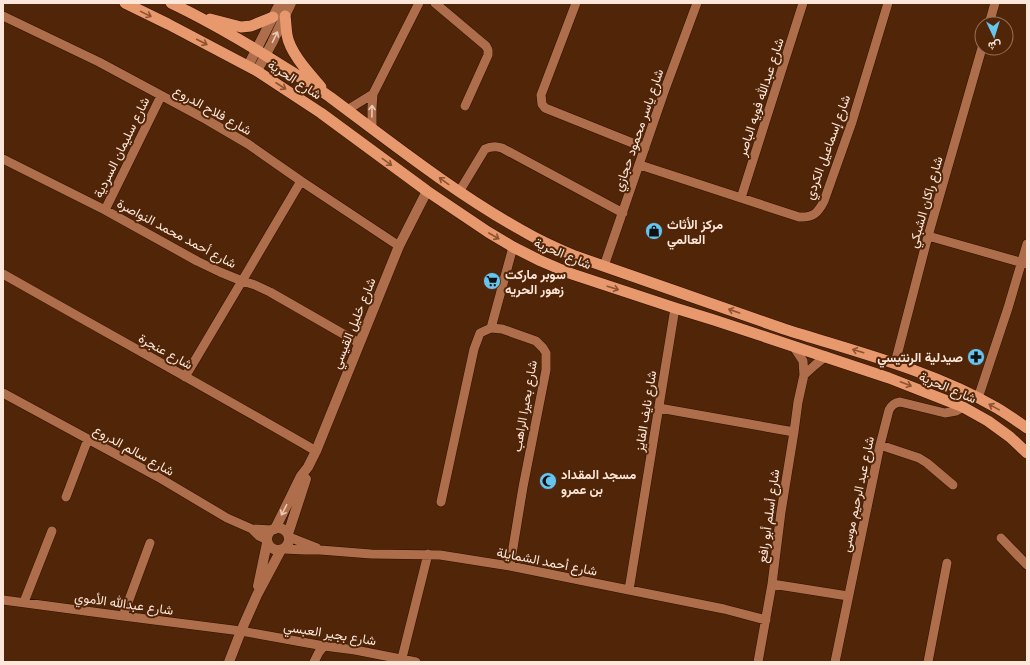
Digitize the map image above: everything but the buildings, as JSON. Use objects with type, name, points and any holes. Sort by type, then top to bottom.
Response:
[{"type":"highway","name":"شارع الحرية","points":[[125,3],[253,68],[321,113],[427,191],[488,232],[541,261],[569,273],[794,347],[826,356],[889,378],[963,407],[988,421],[1010,437],[1027,453]]},
{"type":"highway","name":"شارع الحرية","points":[[171,3],[197,15],[261,52],[329,97],[397,148],[460,192],[524,232],[575,256],[785,329],[895,363],[951,385],[978,398],[998,408],[1027,428]]},
{"type":"highway","points":[[197,15],[241,27],[251,26],[273,16]]},
{"type":"highway","points":[[285,16],[287,36],[290,45],[301,63],[329,97]]},
{"type":"street","points":[[261,52],[273,16],[280,3]]},
{"type":"street","points":[[253,68],[261,52],[285,16],[291,3]]},
{"type":"street","points":[[372,129],[373,94],[419,3]]},
{"type":"street","points":[[435,3],[486,46],[488,50],[488,55],[465,106]]},
{"type":"street","points":[[576,3],[541,95],[542,104],[545,108],[645,148]]},
{"type":"street","name":"شارع ياسر محمود حجازي","points":[[604,266],[664,92],[698,3]]},
{"type":"street","name":"شارع عبدالله فويه الباصر","points":[[741,198],[803,3]]},
{"type":"street","name":"شارع إسماعيل الكردي","points":[[640,165],[799,217],[805,218],[814,215],[824,201],[852,122],[888,3]]},
{"type":"street","points":[[991,16],[995,3]]},
{"type":"street","name":"شارع فلاح الدروع","points":[[3,16],[99,62],[207,120],[248,144],[399,246]]},
{"type":"street","name":"شارع راكان الشبكي","points":[[895,363],[928,236],[980,56]]},
{"type":"street","points":[[347,110],[373,94]]},
{"type":"street","name":"شارع سليمان السردية","points":[[105,210],[162,96]]},
{"type":"street","points":[[460,192],[485,149],[490,146],[502,148],[518,156],[623,213]]},
{"type":"street","name":"شارع أحمد محمد النواصرة","points":[[3,159],[105,210],[197,261],[270,292],[359,343]]},
{"type":"street","points":[[186,377],[301,181]]},
{"type":"street","name":"شارع خليل القيسي","points":[[273,529],[316,450],[399,246],[427,191]]},
{"type":"street","points":[[928,236],[1025,263]]},
{"type":"street","points":[[978,398],[1025,263],[1027,244]]},
{"type":"street","points":[[441,502],[476,344],[480,333],[491,328],[513,247]]},
{"type":"street","name":"شارع عنجرة","points":[[3,274],[316,450]]},
{"type":"street","name":"شارع نايف الفايز","points":[[629,590],[675,308]]},
{"type":"street","name":"شارع بحيرا الراهب","points":[[491,328],[536,341],[543,348],[546,354],[545,380],[523,487],[510,566]]},
{"type":"street","name":"شارع أسلم أبو رافع","points":[[758,662],[772,584],[780,512],[798,402],[804,375],[803,361],[794,347]]},
{"type":"street","points":[[804,375],[826,356]]},
{"type":"street","name":"شارع سالم الدروع","points":[[3,393],[158,477],[227,518],[252,529],[267,542]]},
{"type":"street","name":"شارع عبد الرحيم موسى","points":[[834,662],[880,445],[889,410],[895,403],[900,402],[945,413],[956,411],[963,407]]},
{"type":"street","points":[[659,408],[794,432]]},
{"type":"street","points":[[66,497],[88,439]]},
{"type":"street","points":[[880,445],[919,458],[953,485]]},
{"type":"street","name":"شارع خليل القيسي","points":[[288,535],[306,479],[308,467]]},
{"type":"street","name":"شارع سالم الدروع","points":[[252,529],[273,529]]},
{"type":"street","points":[[229,662],[257,595],[282,550],[288,544],[288,535],[283,529],[273,529],[268,534],[257,595]]},
{"type":"street","points":[[24,602],[52,531]]},
{"type":"street","name":"شارع أحمد الشمايلة","points":[[288,535],[320,550]]},
{"type":"street","points":[[1001,538],[1027,565]]},
{"type":"street","points":[[267,542],[274,550],[282,550]]},
{"type":"street","points":[[123,616],[150,543]]},
{"type":"street","name":"شارع أحمد الشمايلة","points":[[282,550],[320,550],[371,554],[440,555],[510,566],[724,609],[766,620]]},
{"type":"street","points":[[401,660],[428,554]]},
{"type":"street","points":[[928,662],[947,563]]},
{"type":"street","points":[[772,584],[848,596]]},
{"type":"street","name":"شارع عبدالله الأموي","points":[[3,600],[241,631]]},
{"type":"street","name":"شارع بجير العبسي","points":[[241,631],[416,662]]},
{"type":"street","points":[[314,662],[324,646]]},
{"type":"place","name":"مركز الأثاث العالمي","points":[[654,231]]},
{"type":"place","name":"سوبر ماركت زهور الحريه","points":[[492,281]]},
{"type":"place","name":"صيدلية الرنتيسي","points":[[976,357]]},
{"type":"place","name":"مسجد المقداد بن عمرو","points":[[548,481]]}]
